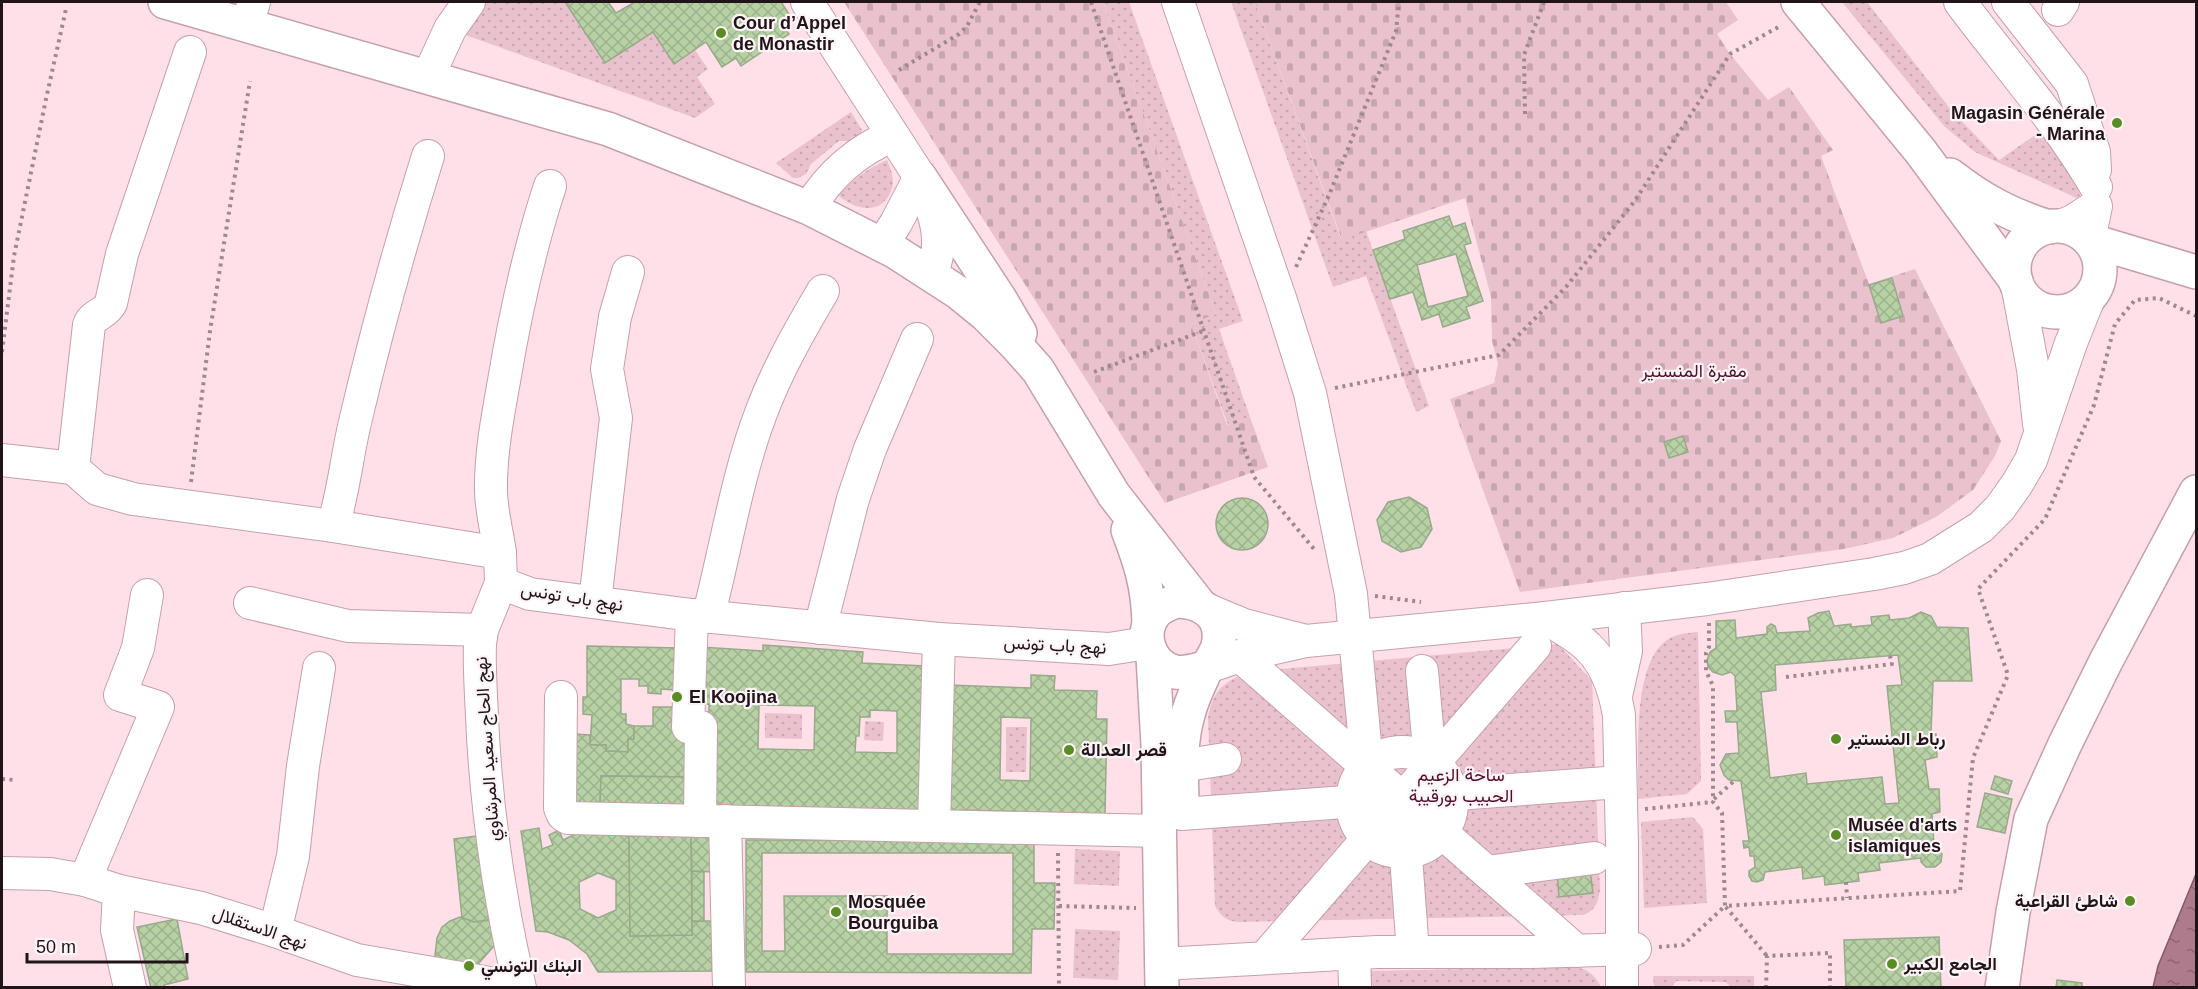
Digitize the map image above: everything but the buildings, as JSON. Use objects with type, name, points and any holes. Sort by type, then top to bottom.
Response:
[{"type":"main road","points":[[165,2],[251,14],[428,77],[608,129],[808,208],[882,245],[932,274],[986,315],[1038,370]]},
{"type":"main road","points":[[1802,6],[1921,152],[2024,297],[2035,306],[2049,311],[2063,311],[2077,307],[2106,281],[2118,275],[2146,272],[2196,290]]},
{"type":"main road","points":[[1921,152],[1978,197],[2018,218],[2196,272]]},
{"type":"main road","points":[[920,177],[1000,299],[1038,370],[1114,495],[1214,617],[1219,634],[1216,651],[1189,710],[1171,822]]},
{"type":"main road","points":[[2016,283],[2014,263],[2018,250],[2026,239],[2036,231],[2066,231],[2095,249],[2100,271],[2091,295]]},
{"type":"main road","points":[[2002,987],[2013,912],[2031,819],[2106,661],[2196,492]]},
{"type":"main road","points":[[1114,495],[1142,567],[1148,597],[1158,745],[1171,822],[1173,975]]},
{"type":"main road","points":[[1204,607],[1188,601],[1176,601],[1165,605],[1156,613],[1150,641],[1162,666],[1174,672],[1187,673],[1207,667]]},
{"type":"street","points":[[428,77],[450,29],[469,2]]},
{"type":"street","points":[[807,2],[920,177],[933,209],[940,239],[937,262],[932,274]]},
{"type":"street","points":[[1178,2],[1281,301],[1310,393],[1351,594],[1367,765]]},
{"type":"street","points":[[1960,2],[2074,149],[2096,196]]},
{"type":"street","points":[[2008,2],[2072,84],[2094,152],[2096,196],[2066,231]]},
{"type":"street","points":[[2,460],[73,468],[89,325],[92,319],[109,309],[122,254],[190,52]]},
{"type":"street","points":[[808,208],[819,191],[844,164],[867,148],[892,135]]},
{"type":"street","points":[[333,526],[340,504],[356,418],[377,332],[401,242],[428,156]]},
{"type":"street","points":[[882,245],[920,177]]},
{"type":"street","points":[[500,568],[490,484],[497,424],[523,280],[550,186]]},
{"type":"street","points":[[596,602],[616,418],[607,369],[615,316],[628,272]]},
{"type":"street","points":[[2016,283],[2033,369],[2040,434]]},
{"type":"street","points":[[729,987],[701,727],[688,727],[700,616],[761,413],[800,331],[823,291]]},
{"type":"street","points":[[1207,667],[1240,656],[1306,641],[1354,636],[1540,632],[1624,608],[1874,574],[1904,568],[1930,559],[1981,527],[2000,508],[2018,484],[2031,460],[2070,343],[2091,295]]},
{"type":"street","points":[[820,628],[852,499],[870,449],[917,339]]},
{"type":"street","name":"نهج باب تونس","points":[[73,468],[88,483],[106,493],[188,507],[333,526],[500,568],[530,594],[700,616],[939,639],[1109,649],[1150,641]]},
{"type":"street","name":"نهج الحاج سعيد المرشاوي","points":[[500,568],[482,630],[480,661],[486,797],[496,870],[519,987]]},
{"type":"street","points":[[85,880],[158,707],[120,695],[138,648],[147,595]]},
{"type":"street","points":[[250,603],[348,626],[482,630]]},
{"type":"street","points":[[1204,607],[1244,625],[1306,641]]},
{"type":"street","points":[[1616,696],[1626,651],[1624,608]]},
{"type":"street","points":[[1540,632],[1590,648],[1602,665],[1616,696],[1625,801],[1629,949],[1623,987]]},
{"type":"street","points":[[1265,957],[1402,798],[1540,632]]},
{"type":"street","points":[[934,826],[939,639]]},
{"type":"street","points":[[1240,656],[1577,951]]},
{"type":"street","points":[[275,931],[294,856],[303,766],[319,669]]},
{"type":"street","points":[[1422,671],[1432,761]]},
{"type":"street","points":[[561,697],[560,808],[565,817],[1058,829],[1171,822],[1351,801],[1451,794],[1625,801]]},
{"type":"street","points":[[1396,752],[1402,798],[1404,852],[1413,952]]},
{"type":"street","points":[[1396,752],[1416,753],[1432,761],[1443,773],[1451,794],[1449,819],[1442,833],[1430,844],[1415,851],[1383,849],[1367,839],[1358,828],[1352,812],[1351,794],[1357,778],[1367,765],[1382,755],[1396,752]]},
{"type":"street","points":[[1181,766],[1225,759]]},
{"type":"street","points":[[1488,872],[1594,858]]},
{"type":"street","name":"نهج الاستقلال","points":[[2,873],[50,874],[85,880],[119,891],[201,908],[357,960],[519,987]]},
{"type":"street","points":[[119,891],[117,930],[130,987]]},
{"type":"street","points":[[1173,975],[1265,957],[1354,953],[1629,949]]},
{"type":"street","points":[[1354,953],[1355,987]]},
{"type":"path","points":[[899,70],[959,34],[967,26],[980,2]]},
{"type":"path","points":[[1091,2],[1254,477],[1321,558]]},
{"type":"path","points":[[1281,301],[1329,195],[1396,31],[1399,2]]},
{"type":"path","points":[[1525,114],[1524,55],[1544,2]]},
{"type":"path","points":[[1310,393],[1499,355],[1566,287],[1634,202],[1730,54],[1802,6]]},
{"type":"path","points":[[2,352],[14,256],[66,9]]},
{"type":"path","points":[[188,507],[210,331],[250,81]]},
{"type":"path","points":[[1629,949],[1683,945],[1725,906],[1960,891],[1973,758],[2008,675],[1978,589],[2045,519],[2094,405],[2115,324],[2135,300],[2159,298],[2196,316]]},
{"type":"path","points":[[1094,372],[1203,331]]},
{"type":"path","points":[[1708,621],[1710,647],[1706,653],[1706,671],[1713,686],[1714,801],[1722,813],[1725,906],[1767,956],[1766,987]]},
{"type":"path","points":[[1786,677],[1892,664],[1890,656]]},
{"type":"path","points":[[2,779],[14,780]]},
{"type":"path","points":[[1625,801],[1714,801],[1735,780]]},
{"type":"path","points":[[1058,829],[1059,987]]},
{"type":"path","points":[[1846,882],[1846,898]]},
{"type":"path","points":[[1059,906],[1142,908]]},
{"type":"path","points":[[1767,956],[1830,953],[1830,987]]},
{"type":"green space","points":[[481,2],[565,2],[605,63],[653,32],[674,63],[695,50],[708,69],[697,77],[715,104],[695,118],[460,33]]},
{"type":"green space","points":[[844,2],[1103,2],[1216,314],[1191,324],[1227,425],[1250,417],[1268,467],[1165,503]]},
{"type":"green space","points":[[1103,2],[1129,2],[1243,321],[1219,329],[1250,417],[1228,425],[1191,324],[1216,314]]},
{"type":"green space","points":[[1231,2],[1255,2],[1341,239],[1366,231],[1429,406],[1416,412],[1366,276],[1333,287]]},
{"type":"green space","name":"مقبرة المنستير","points":[[1255,2],[1726,2],[1738,20],[1717,34],[1730,54],[1768,100],[1789,87],[1833,150],[1821,156],[1869,284],[1915,269],[2001,441],[1995,456],[1973,490],[1936,517],[1893,538],[1844,549],[1520,592],[1450,399],[1494,383],[1498,364],[1492,341],[1491,297],[1465,198],[1342,240]]},
{"type":"green space","points":[[1842,2],[1867,2],[1952,111],[1999,160],[2045,128],[2073,169],[2081,200],[1975,152],[1944,126]]},
{"type":"green space","points":[[851,112],[862,130],[858,137],[853,140],[839,141],[811,164],[806,174],[793,178],[776,163]]},
{"type":"green space","points":[[887,160],[893,184],[883,203],[876,207],[860,207],[852,205],[838,195],[861,175]]},
{"type":"green space","points":[[1698,632],[1701,781],[1687,794],[1638,799],[1639,714],[1647,669],[1655,652],[1667,640],[1686,633]]},
{"type":"green space","name":"ساحة الزعيم الحبيب بورقيبة","points":[[1558,644],[1592,681],[1600,890],[1594,908],[1584,915],[1239,922],[1231,921],[1220,913],[1215,906],[1208,718],[1216,694],[1226,683],[1249,672]]},
{"type":"green space","points":[[765,713],[802,714],[802,739],[765,738]]},
{"type":"green space","points":[[865,721],[884,722],[883,741],[864,740]]},
{"type":"green space","points":[[1006,727],[1027,727],[1026,772],[1006,772]]},
{"type":"green space","points":[[1693,817],[1703,829],[1707,903],[1644,908],[1641,822]]},
{"type":"green space","points":[[1075,849],[1120,851],[1119,886],[1074,884]]},
{"type":"green space","points":[[1075,929],[1120,931],[1118,980],[1073,978]]},
{"type":"green space","points":[[1567,967],[1588,971],[1601,987],[1366,988],[1366,971]]},
{"type":"green space","points":[[1653,976],[1754,976],[1754,987],[1730,987],[1726,982],[1676,981],[1672,987],[1654,987]]},
{"type":"water","points":[[2196,874],[2196,987],[2153,987],[2158,966]]},
{"type":"place","name":"Cour d’Appel de Monastir","points":[[721,33]]},
{"type":"place","name":"Magasin Générale - Marina","points":[[2117,123]]},
{"type":"place","name":"El Koojina","points":[[677,697]]},
{"type":"place","name":"رباط المنستير","points":[[1836,739]]},
{"type":"place","name":"قصر العدالة","points":[[1069,750]]},
{"type":"place","name":"Musée d'arts islamiques","points":[[1836,835]]},
{"type":"place","name":"شاطئ القراعية","points":[[2130,901]]},
{"type":"place","name":"Mosquée Bourguiba","points":[[836,912]]},
{"type":"place","name":"الجامع الكبير","points":[[1892,964]]},
{"type":"place","name":"البنك التونسي","points":[[469,966]]}]
